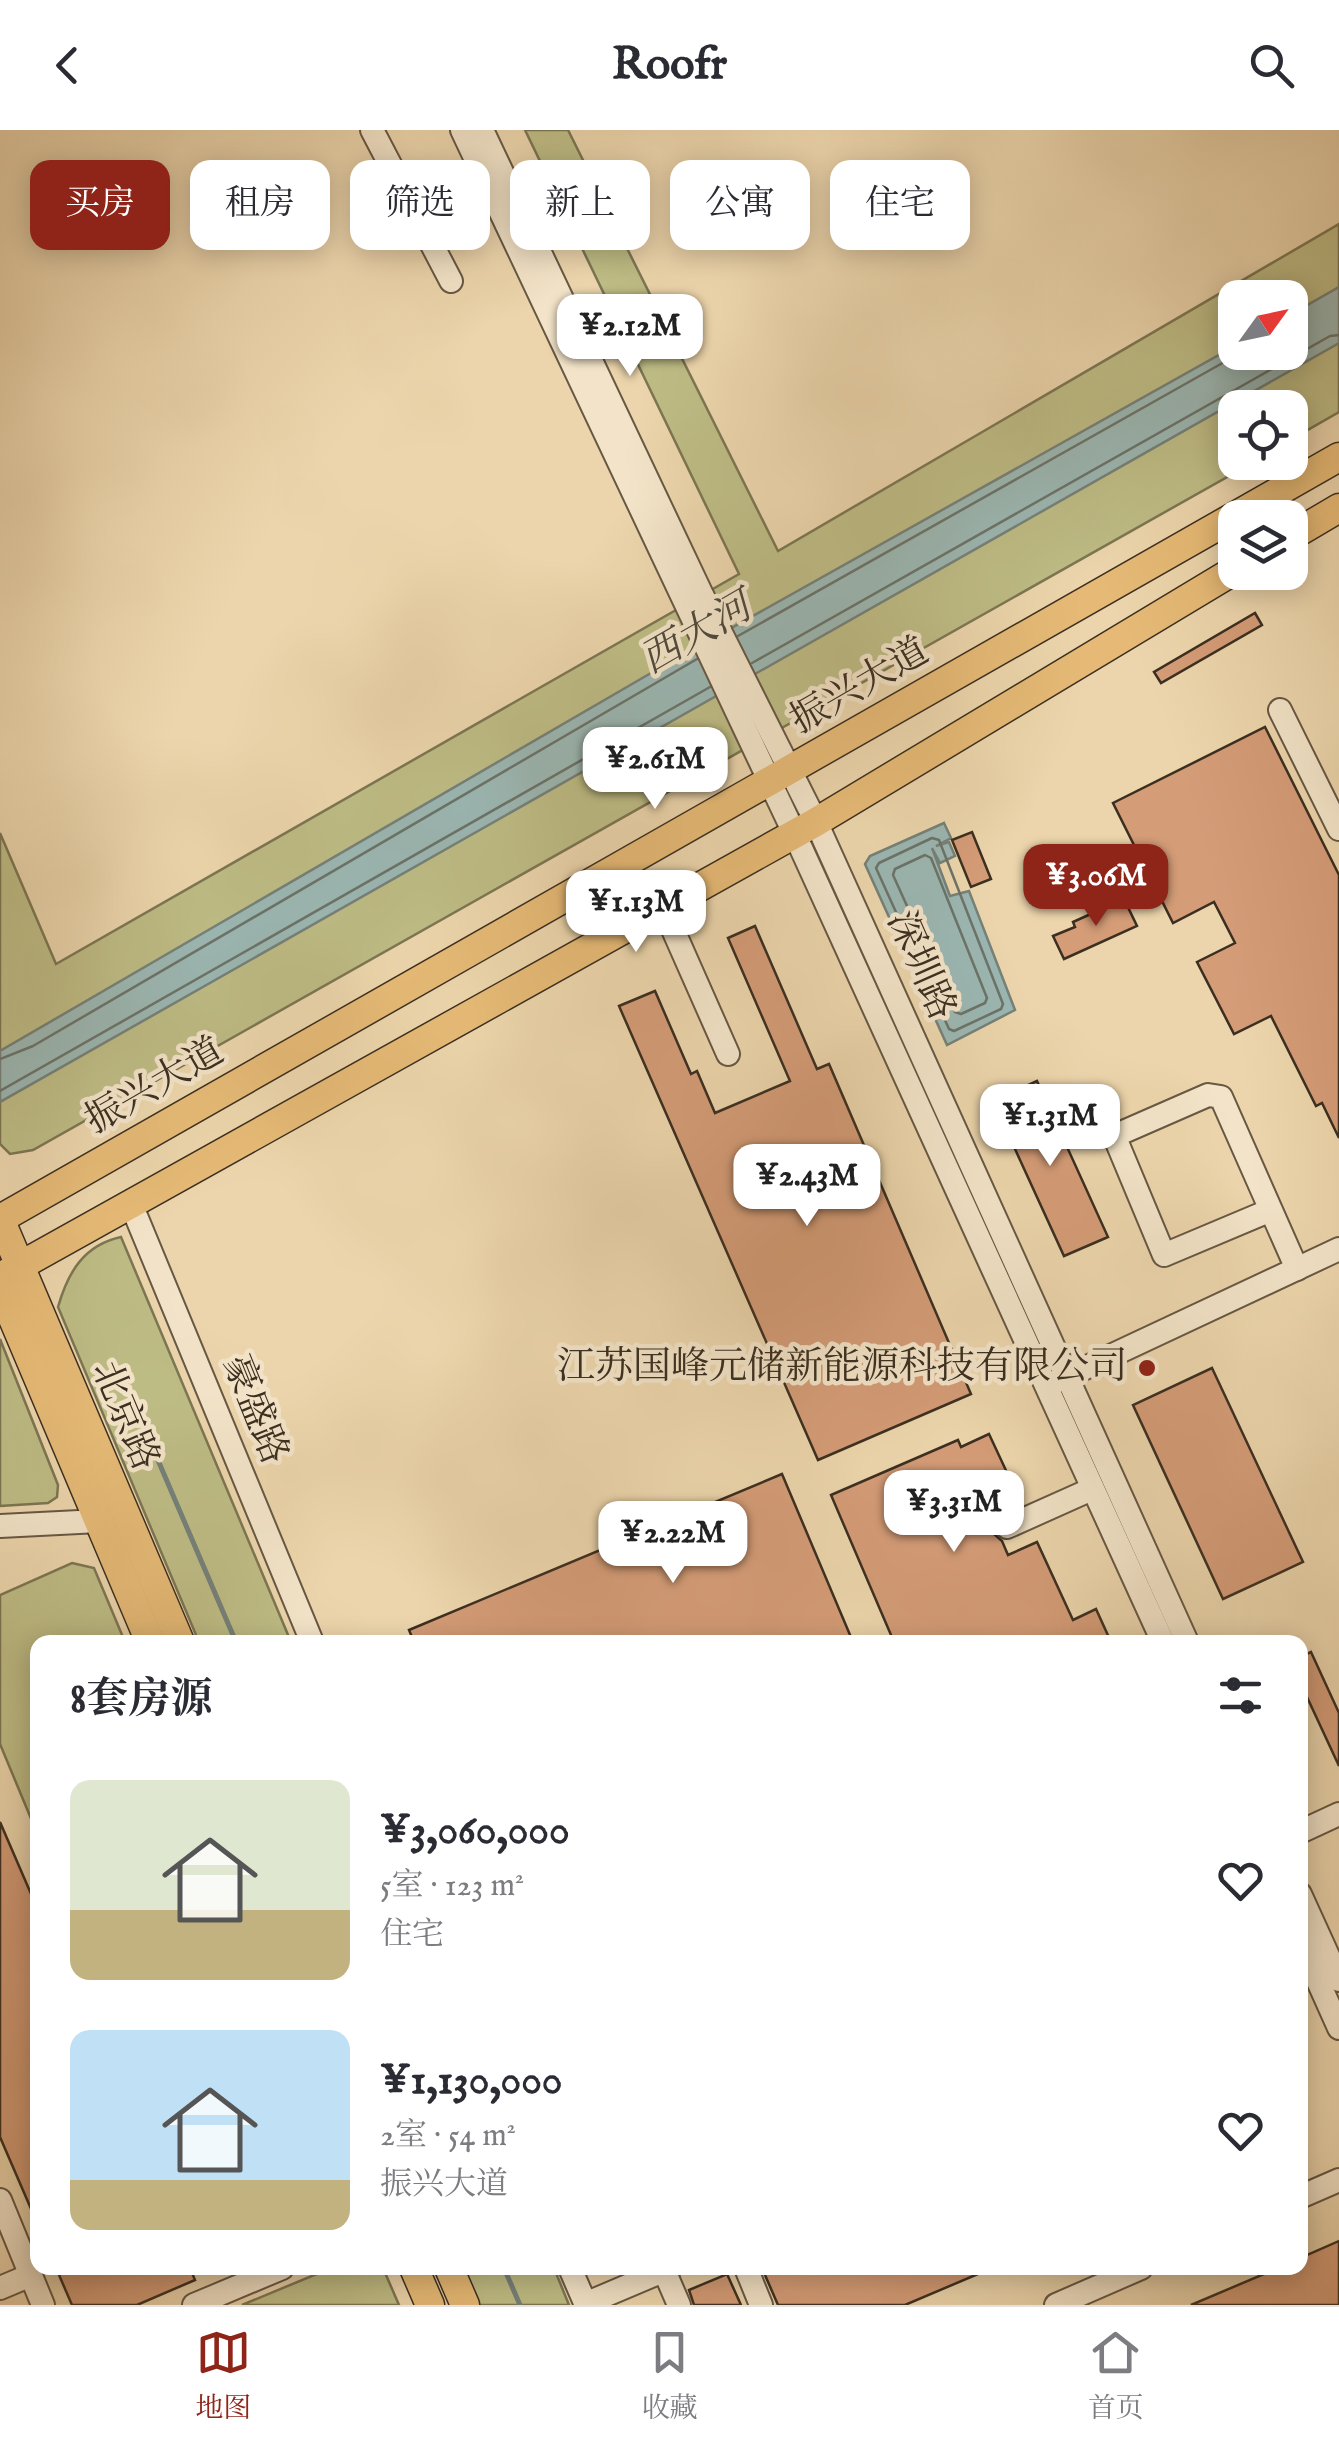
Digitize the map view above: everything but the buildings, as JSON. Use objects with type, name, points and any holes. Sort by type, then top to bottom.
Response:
[{"type":"main road","name":"振兴大道","points":[[0,1219],[1339,457]]},
{"type":"main road","points":[[1308,526],[1339,508]]},
{"type":"main road","points":[[6,1278],[131,1204],[806,828],[1218,580]]},
{"type":"main road","name":"北京路","points":[[0,1219],[6,1278],[98,1521],[147,1635]]},
{"type":"main road","name":"北京路","points":[[6,1278],[177,1635]]},
{"type":"main road","points":[[417,2275],[430,2305]]},
{"type":"main road","points":[[452,2275],[465,2305]]},
{"type":"street","points":[[372,130],[451,281]]},
{"type":"street","points":[[462,130],[696,605]]},
{"type":"street","points":[[482,130],[696,605]]},
{"type":"street","name":"深圳路","points":[[696,605],[806,828],[1056,1382],[1183,1635]]},
{"type":"street","points":[[1280,710],[1339,829]]},
{"type":"street","points":[[663,908],[728,1054]]},
{"type":"street","points":[[1270,1210],[1164,1256],[1116,1140],[1121,1134],[1208,1095],[1221,1097],[1296,1269]]},
{"type":"street","name":"豪盛路","points":[[131,1204],[309,1635]]},
{"type":"street","points":[[1056,1382],[1339,1250]]},
{"type":"street","name":"深圳路","points":[[1056,1382],[1092,1489],[1160,1635]]},
{"type":"street","points":[[1008,1528],[1092,1489]]},
{"type":"street","points":[[0,1526],[98,1521]]},
{"type":"street","points":[[1308,1828],[1339,1814]]},
{"type":"street","points":[[1308,1912],[1339,1980]]},
{"type":"street","points":[[1308,1959],[1339,2028]]},
{"type":"street","points":[[1308,2194],[1339,2180]]},
{"type":"street","points":[[0,2200],[30,2273]]},
{"type":"street","points":[[0,2288],[31,2275],[43,2305]]},
{"type":"street","points":[[194,2305],[265,2275]]},
{"type":"street","points":[[573,2275],[586,2305],[651,2275]]},
{"type":"street","points":[[668,2275],[679,2305]]},
{"type":"street","points":[[749,2275],[761,2305]]},
{"type":"street","points":[[1056,2305],[1124,2275]]},
{"type":"shaded area","points":[[525,130],[568,130],[583,160],[539,160]]},
{"type":"shaded area","points":[[1339,224],[1339,412],[1308,430],[1308,390],[1218,390],[1218,480],[1222,480],[33,1150],[10,1154],[0,1144],[0,833],[56,964],[739,574],[583,250],[628,250],[778,551],[1218,295],[1218,370],[1308,370],[1308,280],[1243,280]]},
{"type":"shaded area","points":[[121,1237],[288,1635],[196,1635],[58,1307],[79,1262],[108,1241]]},
{"type":"shaded area","points":[[0,1339],[58,1485],[57,1497],[48,1503],[0,1506]]},
{"type":"shaded area","points":[[72,1563],[94,1568],[122,1635],[30,1635],[30,1816],[0,1744],[0,1595]]},
{"type":"shaded area","points":[[314,2275],[386,2275],[399,2305],[242,2305]]},
{"type":"shaded area","points":[[466,2275],[557,2275],[569,2305],[479,2305]]},
{"type":"water","points":[[1339,287],[1339,343],[1308,361],[1308,305]]},
{"type":"water","points":[[1218,356],[1218,370],[1291,370],[1256,390],[1218,390],[1218,412],[0,1102],[0,1051],[651,673]]},
{"type":"water","points":[[944,823],[951,838],[936,846],[949,842],[955,856],[940,863],[932,848],[950,896],[969,891],[1015,1010],[947,1045],[865,864],[870,856]]},
{"type":"waterway","points":[[121,1374],[233,1635]]},
{"type":"waterway","points":[[507,2275],[520,2305]]},
{"type":"place","name":"江苏国峰元储新能源科技有限公司","points":[[1147,1368]]},
{"type":"water label","name":"西大河","points":[[697,635]]}]
